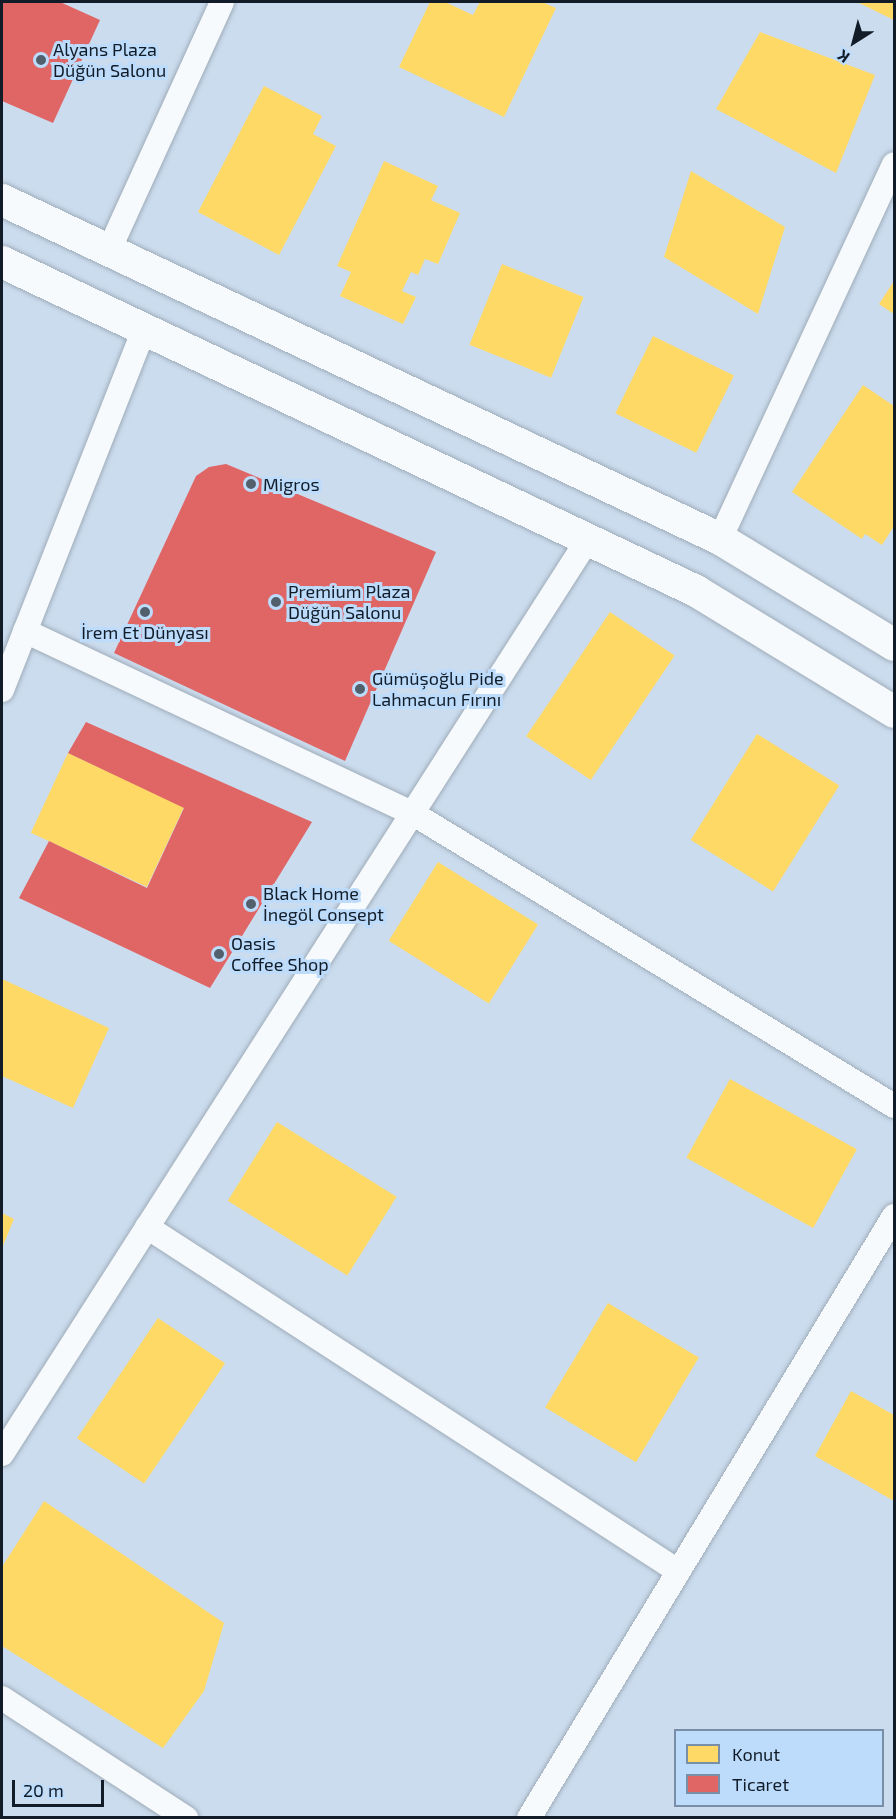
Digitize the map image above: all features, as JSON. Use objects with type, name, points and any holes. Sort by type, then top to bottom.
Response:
[{"type":"street","points":[[110,248],[222,2]]},
{"type":"street","points":[[720,539],[894,164]]},
{"type":"street","points":[[2,200],[110,248],[720,539],[894,645]]},
{"type":"street","points":[[2,262],[696,591],[894,712]]},
{"type":"street","points":[[2,690],[144,330]]},
{"type":"street","points":[[2,1454],[588,539]]},
{"type":"street","points":[[25,631],[412,813],[894,1106]]},
{"type":"street","points":[[529,1818],[894,1216]]},
{"type":"street","points":[[147,1227],[678,1572]]},
{"type":"street","points":[[2,1698],[186,1818]]},
{"type":"building: Konut","points":[[430,2],[445,2],[473,15],[480,2],[542,2],[556,8],[504,117],[399,67]]},
{"type":"building: Konut","points":[[857,2],[894,2],[894,20]]},
{"type":"building: Konut","points":[[760,32],[875,75],[836,173],[716,109]]},
{"type":"building: Konut","points":[[264,86],[322,116],[313,134],[336,146],[279,255],[198,212]]},
{"type":"building: Konut","points":[[384,161],[438,186],[431,200],[460,213],[438,264],[425,259],[418,275],[411,272],[402,291],[416,297],[403,324],[340,296],[351,272],[337,266]]},
{"type":"building: Konut","points":[[691,171],[785,227],[758,314],[664,257]]},
{"type":"building: Konut","points":[[502,264],[584,297],[551,378],[469,345]]},
{"type":"building: Konut","points":[[894,281],[894,314],[879,304]]},
{"type":"building: Konut","points":[[653,336],[734,375],[696,453],[615,413]]},
{"type":"building: Konut","points":[[863,385],[894,406],[894,526],[882,545],[865,534],[862,539],[792,492]]},
{"type":"building: Konut","points":[[610,612],[675,656],[591,780],[526,736]]},
{"type":"building: Konut","points":[[757,734],[839,785],[773,891],[691,840]]},
{"type":"building: Konut","points":[[68,753],[184,807],[147,887],[31,833]]},
{"type":"building: Konut","points":[[438,862],[538,925],[489,1003],[389,941]]},
{"type":"building: Konut","points":[[2,979],[109,1028],[73,1108],[2,1076]]},
{"type":"building: Konut","points":[[730,1079],[857,1149],[813,1228],[686,1158]]},
{"type":"building: Konut","points":[[277,1122],[397,1197],[347,1276],[228,1201]]},
{"type":"building: Konut","points":[[2,1213],[14,1219],[2,1248]]},
{"type":"building: Konut","points":[[608,1303],[699,1358],[636,1462],[545,1408]]},
{"type":"building: Konut","points":[[158,1318],[225,1363],[144,1484],[77,1438]]},
{"type":"building: Konut","points":[[851,1391],[894,1415],[894,1501],[815,1456]]},
{"type":"building: Konut","points":[[44,1501],[224,1623],[204,1691],[163,1748],[2,1646],[2,1567]]},
{"type":"building: Ticaret","name":"Alyans Plaza Düğün Salonu","points":[[2,2],[60,2],[100,20],[53,123],[2,101]]},
{"type":"building: Ticaret","name":"Premium Plaza Düğün Salonu","points":[[226,464],[436,552],[345,761],[114,653],[196,476],[209,467]]},
{"type":"building: Ticaret","points":[[86,722],[312,822],[210,988],[19,898],[49,841],[147,888],[184,808],[68,753]]},
{"type":"place","name":"Alyans Plaza Düğün Salonu","points":[[41,60]]},
{"type":"place","name":"Migros","points":[[251,484]]},
{"type":"place","name":"Premium Plaza Düğün Salonu","points":[[276,602]]},
{"type":"place","name":"İrem Et Dünyası","points":[[145,612]]},
{"type":"place","name":"Gümüşoğlu Pide Lahmacun Fırını","points":[[360,689]]},
{"type":"place","name":"Black Home İnegöl Consept","points":[[251,904]]},
{"type":"place","name":"Oasis Coffee Shop","points":[[219,954]]}]
